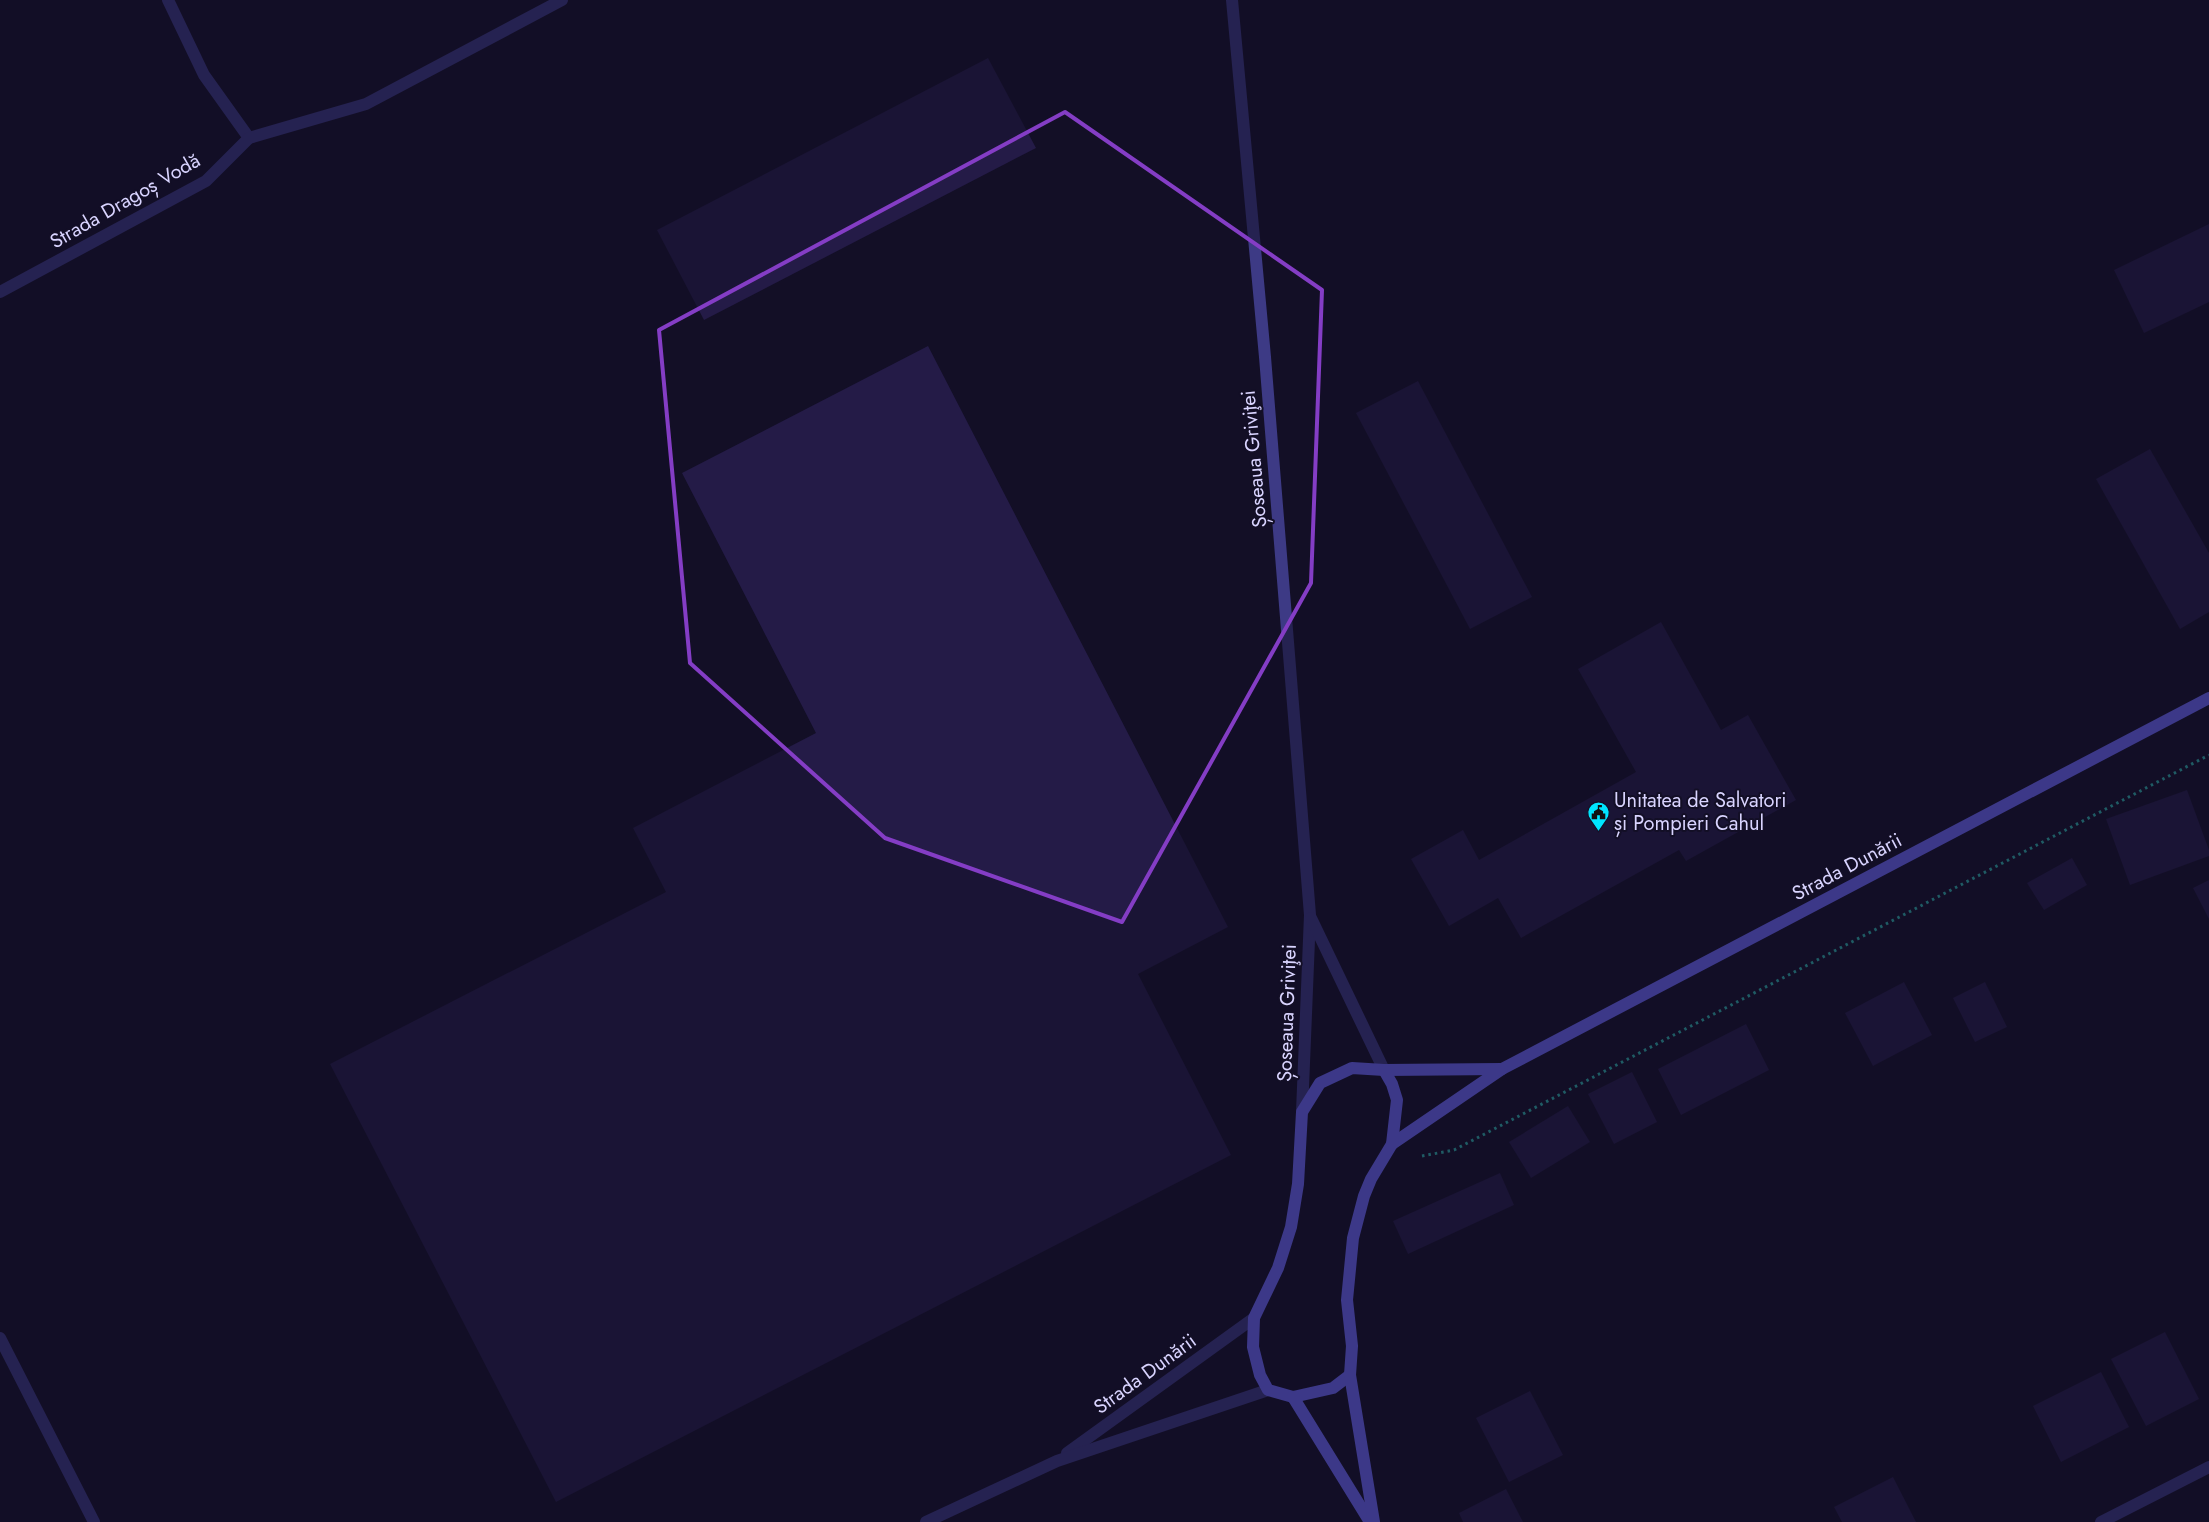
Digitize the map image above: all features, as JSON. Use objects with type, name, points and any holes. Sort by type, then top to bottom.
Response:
[{"type":"main road","name":"Strada Dunării","points":[[1392,1144],[1502,1069],[2209,698]]},
{"type":"main road","name":"Strada Dunării","points":[[1302,1112],[1320,1083],[1352,1068],[1384,1070],[1502,1069]]},
{"type":"main road","points":[[1374,1522],[1350,1375],[1352,1346],[1347,1300],[1353,1238],[1364,1196],[1371,1179],[1392,1144],[1397,1100],[1392,1084],[1384,1070]]},
{"type":"main road","points":[[1302,1112],[1298,1184],[1291,1228],[1278,1268],[1254,1318],[1253,1347],[1260,1375],[1268,1390],[1293,1397],[1333,1388],[1350,1375]]},
{"type":"main road","points":[[1293,1397],[1370,1522]]},
{"type":"street","points":[[168,0],[204,75],[249,138]]},
{"type":"street","name":"Strada Dragoș Vodă","points":[[0,292],[206,182],[249,138],[366,104],[562,0]]},
{"type":"street","name":"Șoseaua Griviţei","points":[[1232,0],[1265,357],[1310,915],[1302,1112]]},
{"type":"street","name":"Șoseaua Griviţei","points":[[1310,915],[1384,1070]]},
{"type":"street","name":"Strada Dunării","points":[[1057,1460],[1254,1318]]},
{"type":"street","points":[[0,1338],[94,1522]]},
{"type":"street","name":"Strada Dunării","points":[[926,1522],[1057,1460],[1268,1390]]},
{"type":"street","points":[[2101,1522],[2209,1467]]},
{"type":"path","points":[[1380,1164],[1454,1150],[2209,755]]},
{"type":"highlighted area","points":[[1065,112],[1322,290],[1311,583],[1122,922],[885,838],[690,663],[659,330]]},
{"type":"building","points":[[988,58],[1036,148],[704,320],[657,230]]},
{"type":"building","points":[[2209,224],[2209,302],[2144,333],[2114,270]]},
{"type":"building","points":[[928,346],[1228,927],[1138,974],[1231,1155],[556,1502],[330,1064],[666,892],[633,828],[816,733],[682,473]]},
{"type":"building","points":[[1418,381],[1532,597],[1470,629],[1356,413]]},
{"type":"building","points":[[2150,449],[2209,553],[2209,612],[2180,629],[2096,479]]},
{"type":"building","points":[[1661,622],[1721,730],[1748,715],[1796,800],[1686,861],[1679,850],[1521,938],[1498,898],[1449,926],[1411,859],[1463,830],[1479,860],[1636,772],[1578,669]]},
{"type":"building","points":[[2187,790],[2209,850],[2209,856],[2130,885],[2106,819]]},
{"type":"building","points":[[2072,858],[2087,885],[2044,910],[2027,883]]},
{"type":"building","points":[[2209,880],[2209,919],[2193,888]]},
{"type":"building","points":[[1904,982],[1932,1035],[1873,1066],[1845,1013]]},
{"type":"building","points":[[1985,982],[2007,1027],[1975,1042],[1953,998]]},
{"type":"building","points":[[1746,1024],[1769,1070],[1681,1115],[1658,1069]]},
{"type":"building","points":[[1632,1072],[1657,1122],[1614,1144],[1588,1094]]},
{"type":"building","points":[[1568,1106],[1590,1142],[1531,1178],[1509,1142]]},
{"type":"building","points":[[1500,1173],[1514,1205],[1408,1254],[1393,1221]]},
{"type":"building","points":[[2165,1332],[2199,1399],[2146,1426],[2111,1359]]},
{"type":"building","points":[[2101,1372],[2129,1427],[2061,1462],[2033,1406]]},
{"type":"building","points":[[1530,1391],[1563,1455],[1509,1482],[1476,1418]]},
{"type":"building","points":[[1893,1477],[1916,1522],[1842,1522],[1834,1507]]},
{"type":"building","points":[[1506,1489],[1523,1522],[1463,1522],[1459,1513]]},
{"type":"place","name":"Unitatea de Salvatori și Pompieri Cahul","points":[[1598,831]]}]
